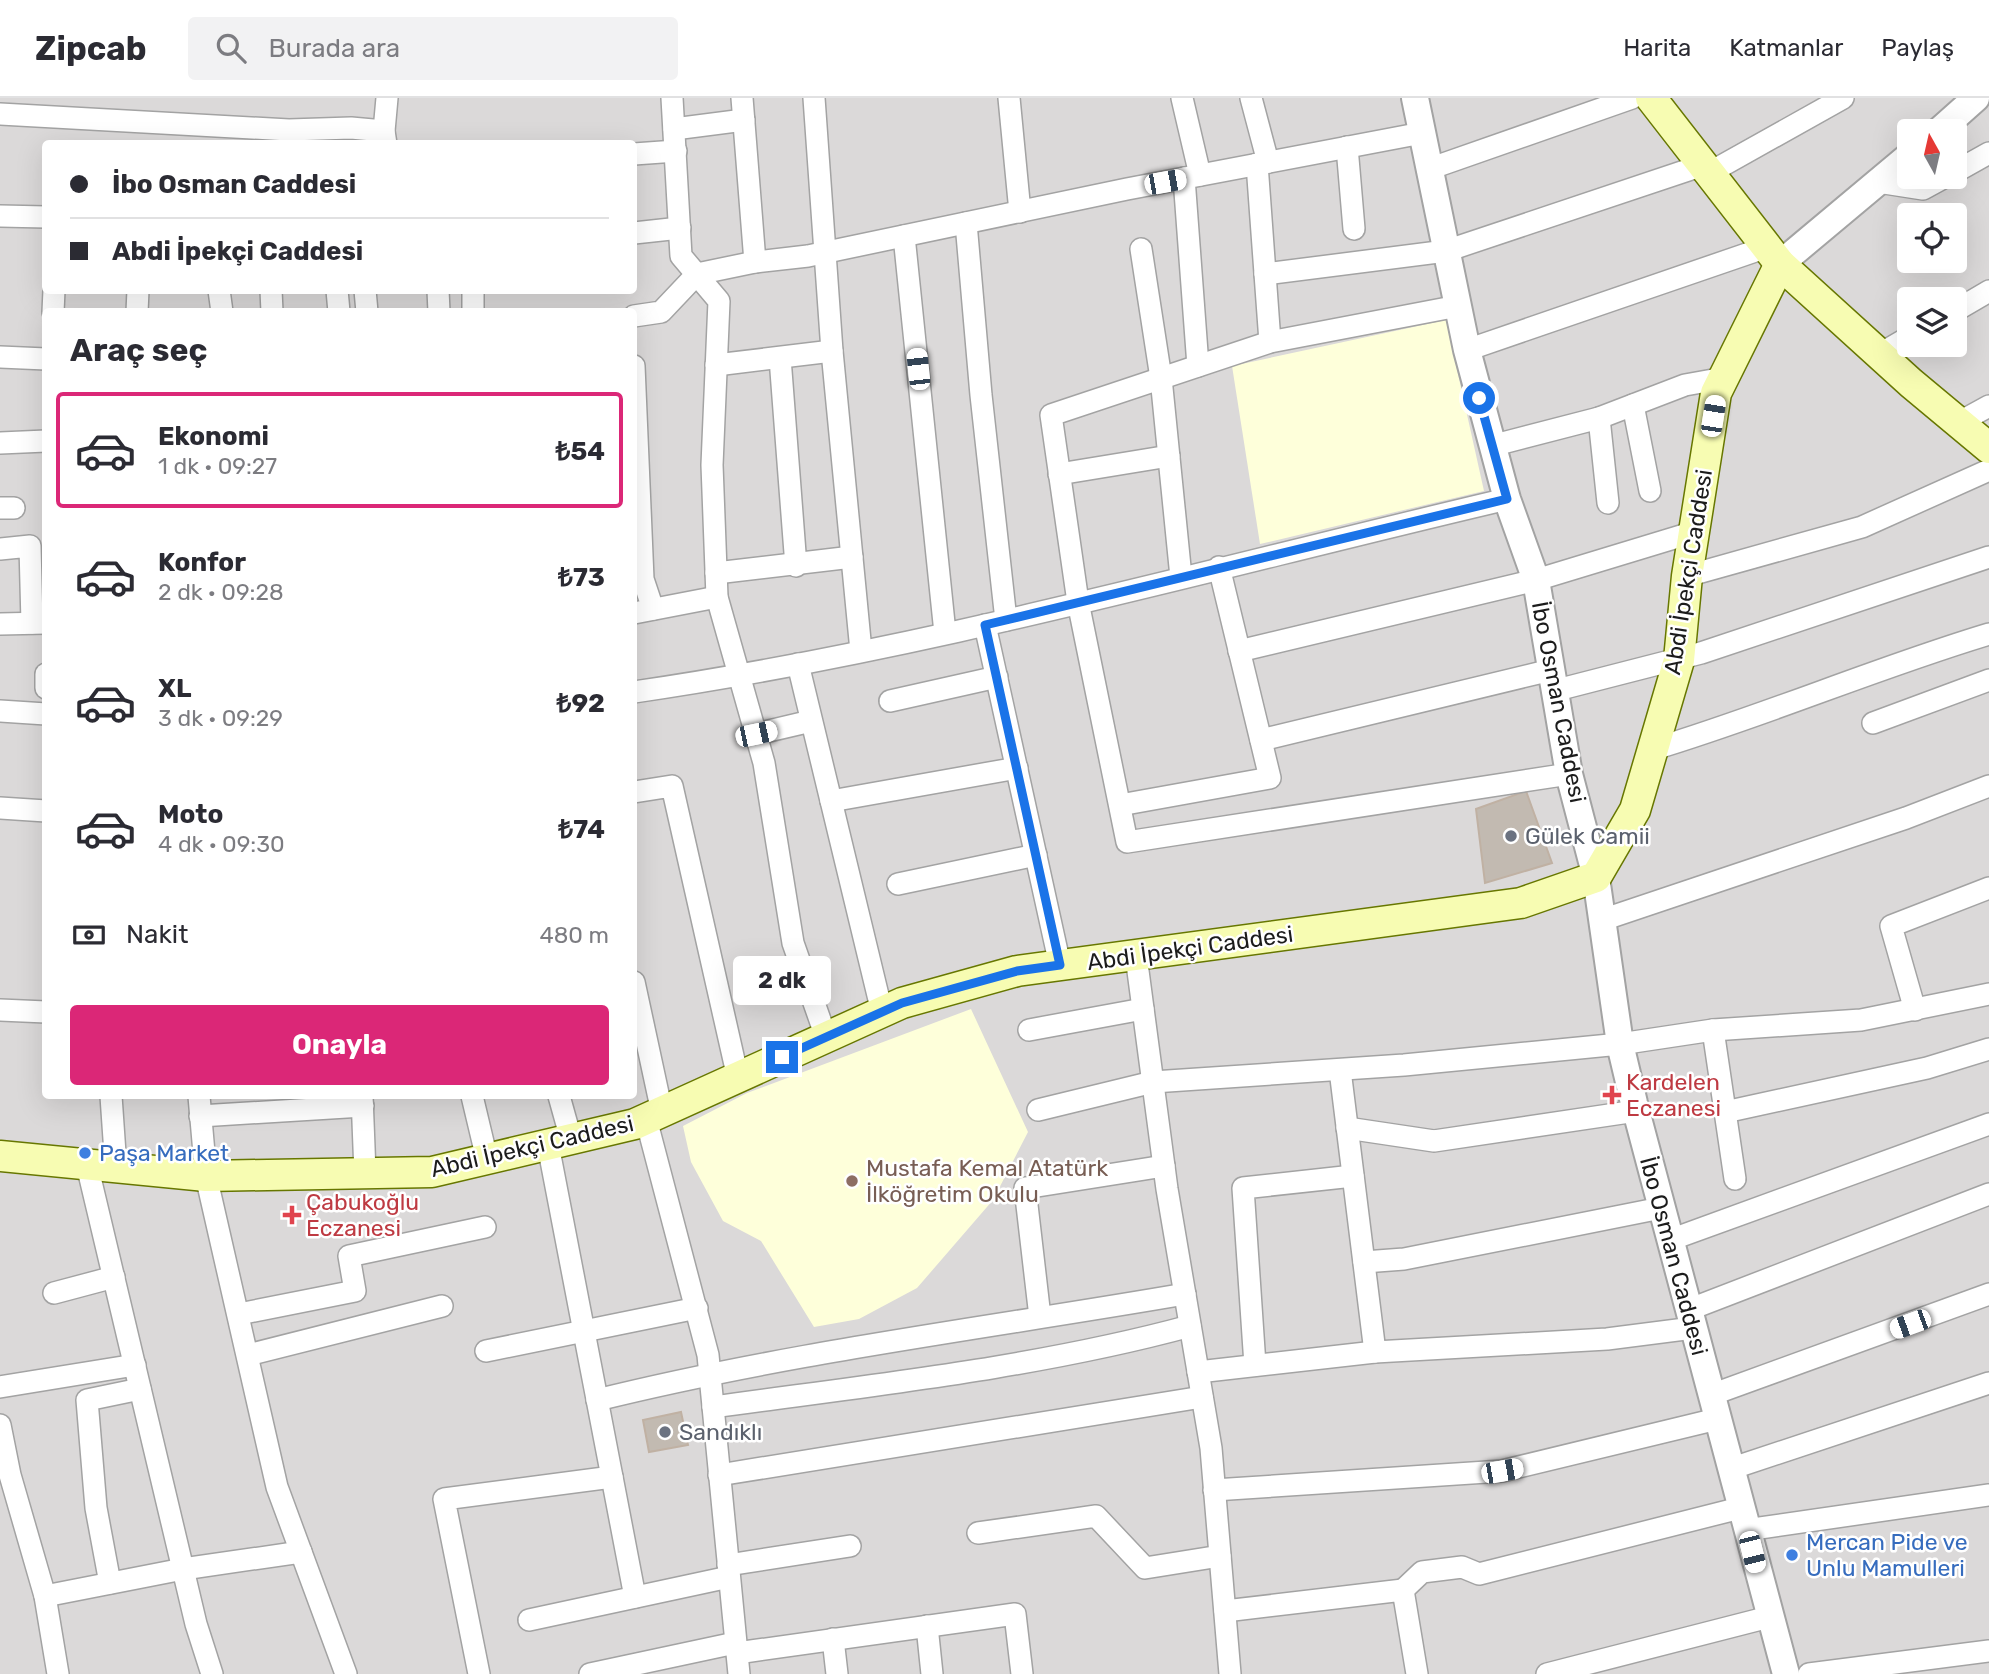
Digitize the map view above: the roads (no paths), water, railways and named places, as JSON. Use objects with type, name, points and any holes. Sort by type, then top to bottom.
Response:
[{"type":"main road","points":[[1651,98],[1773,256],[1880,355],[1989,448]]},
{"type":"main road","name":"Abdi İpekçi Caddesi","points":[[0,1156],[206,1176],[432,1172],[560,1142],[654,1116],[902,1003],[1017,971],[1521,903],[1597,877],[1635,810],[1654,749],[1679,660],[1687,576],[1716,393],[1773,256]]},
{"type":"street","points":[[0,114],[385,137],[387,98]]},
{"type":"street","points":[[673,98],[681,256],[719,301],[712,465],[717,597],[764,763],[793,943],[827,1037]]},
{"type":"street","points":[[742,98],[755,262]]},
{"type":"street","points":[[814,98],[823,253],[861,651]]},
{"type":"street","points":[[1009,98],[1020,212]]},
{"type":"street","points":[[1182,98],[1192,177],[1198,366]]},
{"type":"street","points":[[1251,98],[1263,163],[1265,274],[1270,342]]},
{"type":"street","name":"İbo Osman Caddesi","points":[[1415,98],[1467,350],[1491,446],[1536,580],[1569,774],[1597,877],[1620,1044],[1690,1319],[1786,1674]]},
{"type":"street","points":[[1429,169],[1632,98]]},
{"type":"street","points":[[1265,274],[1446,251],[1706,169],[1843,98]]},
{"type":"street","points":[[1952,119],[1976,98]]},
{"type":"street","points":[[674,129],[744,120]]},
{"type":"street","points":[[637,316],[661,312],[697,274],[755,262],[823,253],[1422,133]]},
{"type":"street","points":[[1347,147],[1354,229]]},
{"type":"street","points":[[637,154],[676,151]]},
{"type":"street","points":[[1967,165],[1989,153]]},
{"type":"street","name":"Abdi İpekçi Caddesi","points":[[1773,256],[1897,166]]},
{"type":"street","points":[[1878,182],[1897,185]]},
{"type":"street","points":[[0,216],[42,217]]},
{"type":"street","points":[[966,223],[981,395],[997,677],[1060,965]]},
{"type":"street","points":[[637,233],[680,228]]},
{"type":"street","points":[[904,236],[945,633]]},
{"type":"street","points":[[1141,249],[1161,378],[1181,577]]},
{"type":"street","points":[[1467,350],[1773,256]]},
{"type":"street","points":[[1967,304],[1989,290]]},
{"type":"street","points":[[1458,306],[1270,342],[1051,415],[1078,602],[1127,842],[1569,774]]},
{"type":"street","points":[[1880,355],[1897,344]]},
{"type":"street","points":[[716,365],[832,351]]},
{"type":"street","points":[[0,357],[42,359]]},
{"type":"street","points":[[780,358],[796,565]]},
{"type":"street","points":[[1491,446],[1599,418],[1685,385],[1724,378]]},
{"type":"street","points":[[1633,405],[1650,491]]},
{"type":"street","points":[[1958,423],[1989,406]]},
{"type":"street","points":[[1599,418],[1608,503]]},
{"type":"street","points":[[637,437],[643,611],[717,597]]},
{"type":"street","points":[[0,443],[42,441]]},
{"type":"street","points":[[1059,474],[1169,456]]},
{"type":"street","points":[[1687,576],[1862,527],[1989,470]]},
{"type":"street","points":[[637,692],[739,676],[995,623],[1507,499]]},
{"type":"street","points":[[1239,651],[1536,580],[1694,532]]},
{"type":"street","points":[[0,549],[30,547],[39,623],[0,624]]},
{"type":"street","points":[[716,573],[852,557]]},
{"type":"street","points":[[1261,740],[1554,680],[1679,660],[1989,557]]},
{"type":"street","points":[[1119,804],[1270,778],[1219,567]]},
{"type":"street","points":[[1654,749],[1704,734],[1905,659],[1989,634]]},
{"type":"street","points":[[798,664],[882,1012]]},
{"type":"street","points":[[890,701],[997,677]]},
{"type":"street","points":[[1873,723],[1989,680]]},
{"type":"street","points":[[0,711],[42,714]]},
{"type":"street","points":[[756,734],[811,721]]},
{"type":"street","points":[[831,802],[1017,768]]},
{"type":"street","points":[[637,792],[672,786],[738,1078]]},
{"type":"street","points":[[1602,920],[1906,818],[1989,786]]},
{"type":"street","points":[[0,808],[42,811]]},
{"type":"street","points":[[898,884],[1036,855]]},
{"type":"street","points":[[1914,1010],[1891,926],[1989,888]]},
{"type":"street","points":[[1136,956],[1164,1166],[1202,1397],[1214,1490],[1230,1674]]},
{"type":"street","points":[[1038,1110],[1153,1082],[1340,1069],[1620,1044],[1713,1030],[1861,1020],[1989,994]]},
{"type":"street","points":[[637,1002],[654,1116],[710,1372],[737,1657]]},
{"type":"street","points":[[1028,1030],[1143,1009]]},
{"type":"street","points":[[0,1010],[42,1012]]},
{"type":"street","points":[[1713,1030],[1735,1179]]},
{"type":"street","points":[[1725,1112],[1927,1068],[1989,1049]]},
{"type":"street","points":[[1340,1069],[1375,1352]]},
{"type":"street","points":[[111,1099],[101,1166],[114,1278],[195,1624],[212,1674]]},
{"type":"street","points":[[473,1099],[487,1159]]},
{"type":"street","points":[[559,1099],[560,1142],[583,1330],[635,1597]]},
{"type":"street","points":[[346,1674],[277,1487],[206,1176],[200,1106],[362,1101],[365,1173]]},
{"type":"street","points":[[1347,1128],[1434,1141],[1636,1111]]},
{"type":"street","points":[[1670,1240],[1989,1124]]},
{"type":"street","points":[[1040,1317],[1025,1188],[1164,1166]]},
{"type":"street","points":[[1255,1365],[1243,1188],[1353,1177]]},
{"type":"street","points":[[1198,1372],[1375,1352],[1607,1339],[1690,1319],[1989,1194]]},
{"type":"street","points":[[1364,1262],[1404,1259],[1661,1208]]},
{"type":"street","points":[[239,1314],[355,1291],[349,1256],[485,1227]]},
{"type":"street","points":[[54,1293],[114,1278]]},
{"type":"street","points":[[597,1399],[710,1372],[898,1338],[1185,1294]]},
{"type":"street","points":[[1214,1490],[1502,1471],[1714,1407],[1989,1294]]},
{"type":"street","points":[[248,1354],[442,1306]]},
{"type":"street","points":[[486,1350],[697,1308]]},
{"type":"street","points":[[713,1406],[932,1377],[1140,1339],[1190,1326]]},
{"type":"street","points":[[0,1387],[135,1366]]},
{"type":"street","points":[[1730,1469],[1989,1383]]},
{"type":"street","points":[[110,1583],[96,1508],[88,1400],[140,1389]]},
{"type":"street","points":[[719,1475],[1202,1397]]},
{"type":"street","points":[[0,1425],[10,1475],[45,1596],[58,1674]]},
{"type":"street","points":[[479,1674],[444,1499],[612,1477]]},
{"type":"street","points":[[1224,1611],[1403,1590],[1422,1572],[1462,1567],[1479,1574],[1743,1519],[1989,1495]]},
{"type":"street","points":[[978,1533],[1096,1516],[1144,1568],[1220,1556]]},
{"type":"street","points":[[529,1620],[635,1597],[729,1571],[850,1546]]},
{"type":"street","points":[[45,1596],[183,1569],[301,1552]]},
{"type":"street","points":[[1403,1590],[1418,1674]]},
{"type":"street","points":[[590,1674],[737,1657],[833,1639],[1015,1614],[1022,1674]]},
{"type":"street","points":[[1547,1674],[1585,1669],[1769,1617]]},
{"type":"street","points":[[927,1626],[932,1674]]},
{"type":"street","points":[[833,1639],[837,1674]]},
{"type":"street","points":[[1809,1674],[1989,1651]]},
{"type":"place","name":"Gülek Camii","points":[[1511,836]]},
{"type":"place","name":"Kardelen Eczanesi","points":[[1612,1095]]},
{"type":"place","name":"Paşa Market","points":[[85,1153]]},
{"type":"place","name":"Mustafa Kemal Atatürk İlköğretim Okulu","points":[[852,1181]]},
{"type":"place","name":"Çabukoğlu Eczanesi","points":[[292,1215]]},
{"type":"place","name":"Sandıklı","points":[[665,1432]]},
{"type":"place","name":"Mercan Pide ve Unlu Mamulleri","points":[[1792,1555]]}]
